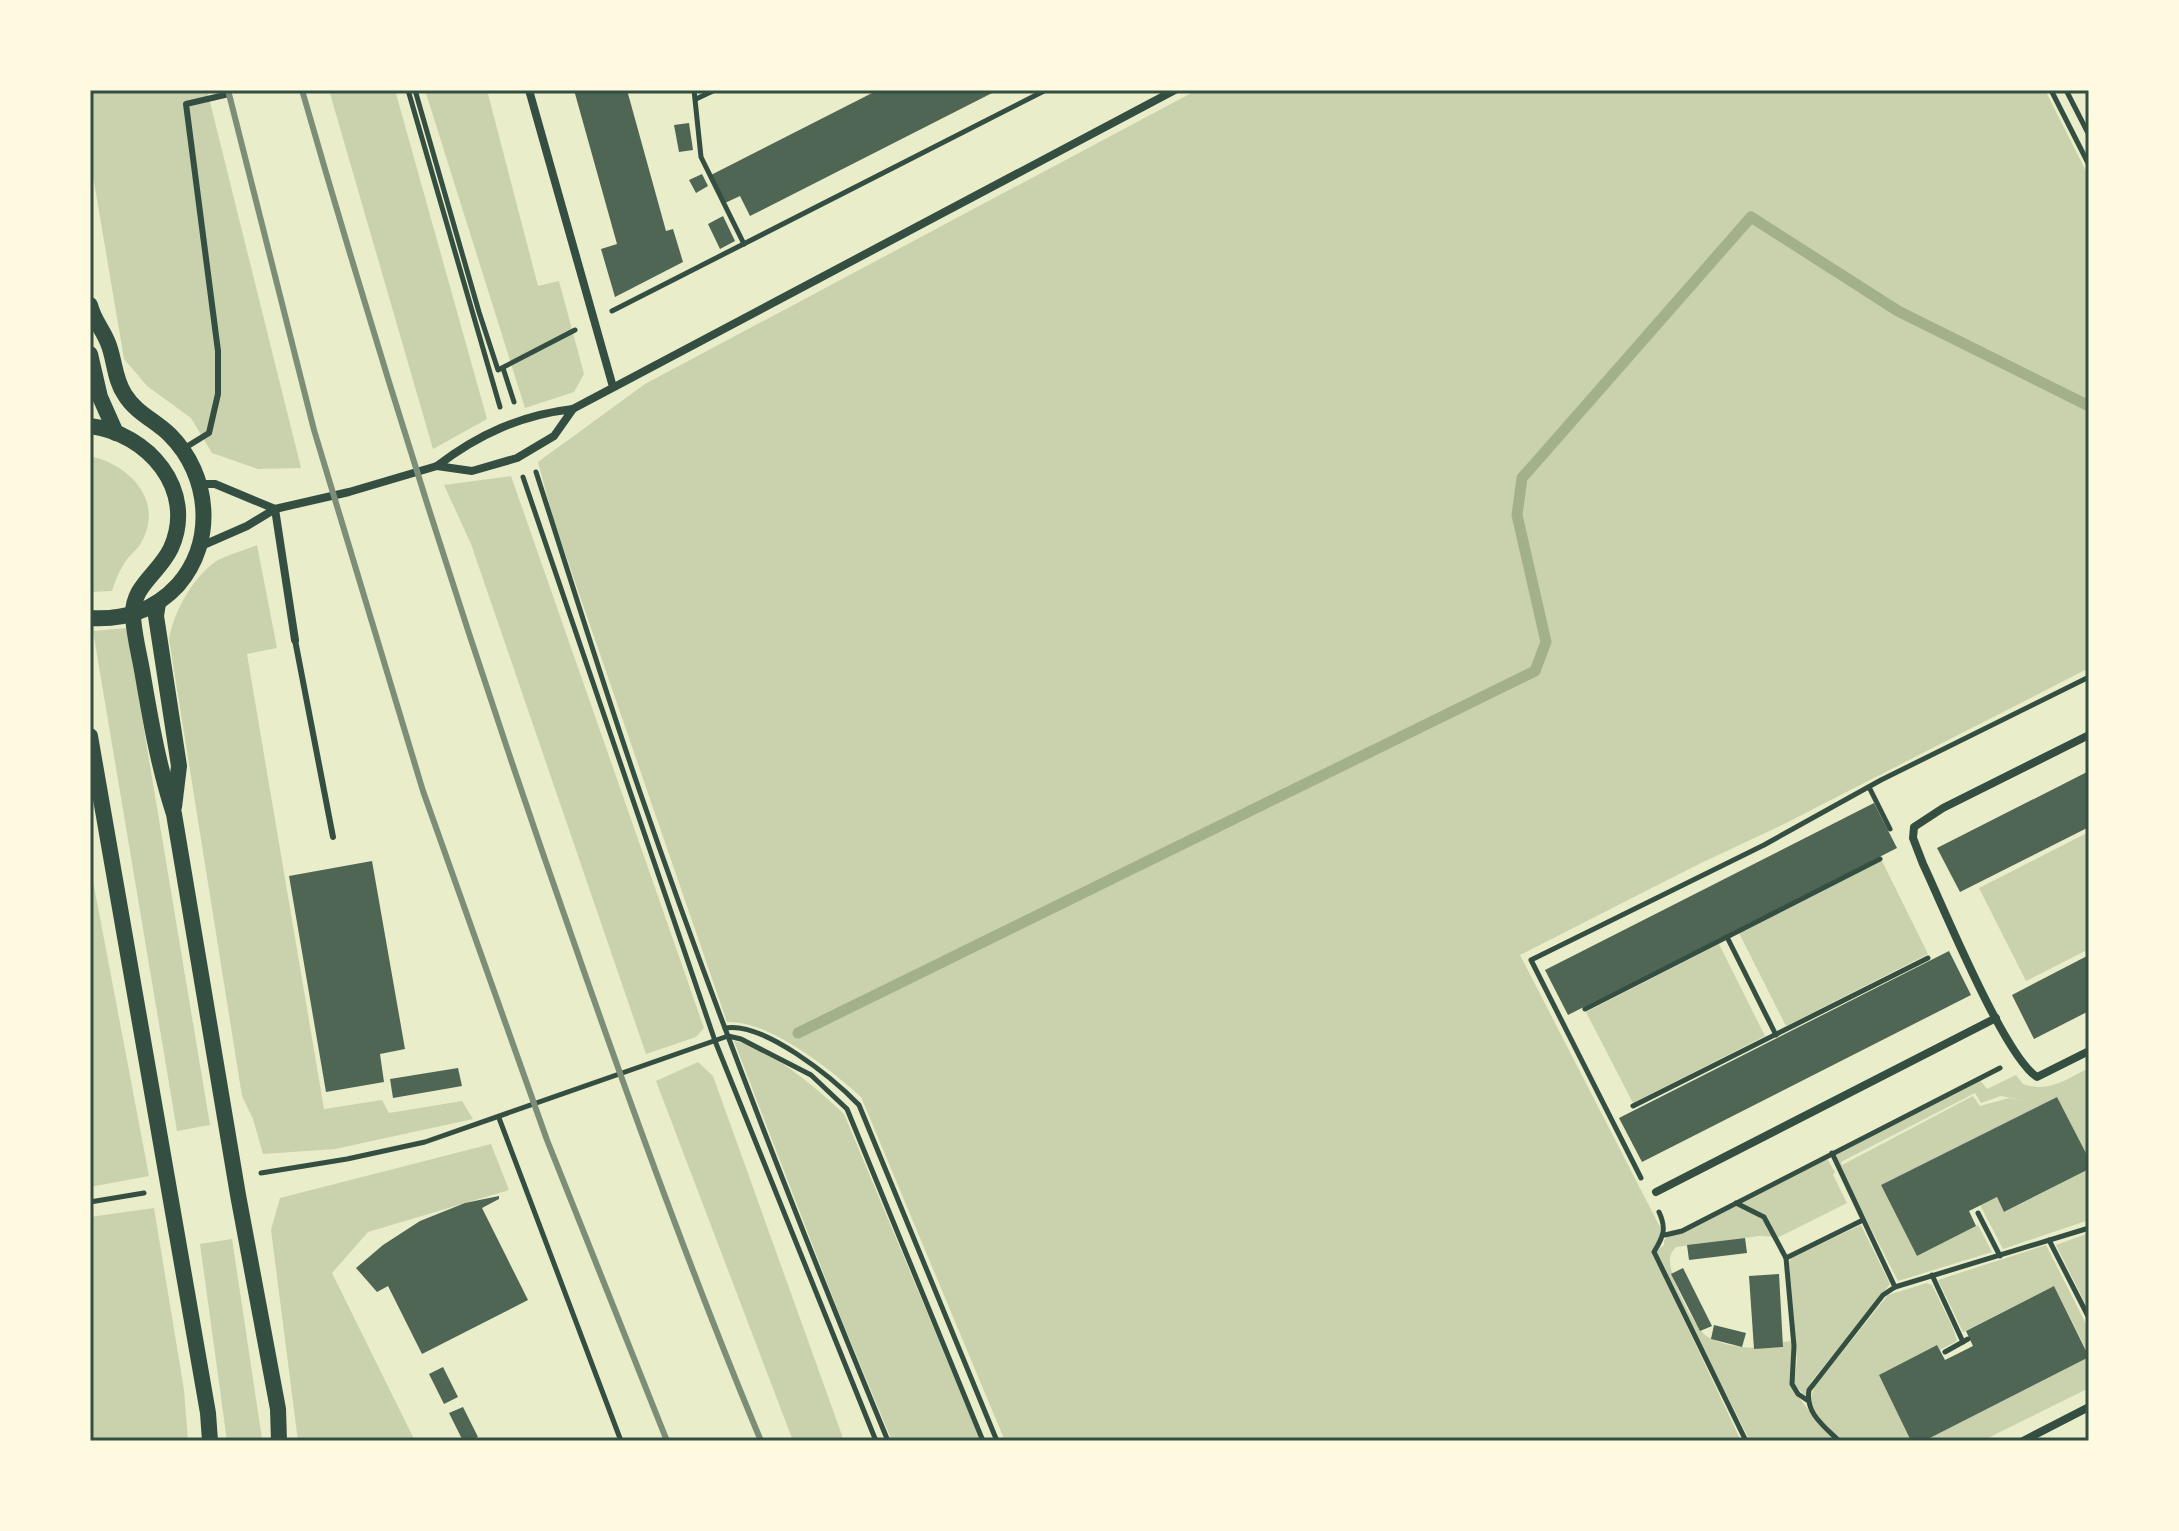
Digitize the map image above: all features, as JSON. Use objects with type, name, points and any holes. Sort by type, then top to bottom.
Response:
[{"type":"main road","points":[[90,308],[108,343],[118,384],[126,397],[183,449],[199,484],[204,515],[199,548],[183,579],[158,603],[133,614],[90,618]]},
{"type":"main road","points":[[90,308],[90,317]]},
{"type":"main road","points":[[90,354],[100,397],[116,433]]},
{"type":"main road","points":[[90,426],[116,433],[148,451],[170,480],[177,505],[176,532],[171,549],[140,588],[133,614],[158,765],[174,814],[238,1195],[278,1409],[279,1441]]},
{"type":"main road","points":[[170,480],[199,484]]},
{"type":"main road","points":[[158,603],[156,616],[179,766],[174,814]]},
{"type":"main road","points":[[90,736],[208,1413],[210,1441]]},
{"type":"street","points":[[529,90],[613,387]]},
{"type":"street","points":[[199,548],[275,509],[349,492],[437,466],[462,447],[506,425],[541,413],[570,410],[1175,90]]},
{"type":"street","points":[[437,466],[472,471],[517,458],[554,436],[570,410]]},
{"type":"street","points":[[199,484],[215,484],[275,509]]},
{"type":"street","points":[[275,509],[295,640]]},
{"type":"street","points":[[2089,735],[1943,808],[1914,827],[1913,838],[1996,1018],[2027,1070],[2037,1077],[2089,1051]]},
{"type":"street","points":[[1656,1192],[1996,1018]]},
{"type":"street","points":[[2023,1441],[2089,1407]]},
{"type":"lane","points":[[183,449],[209,433],[218,394],[213,298],[186,104],[229,94]]},
{"type":"lane","points":[[295,640],[333,837]]},
{"type":"path","points":[[408,90],[506,425]]},
{"type":"path","points":[[415,90],[479,312],[520,420]]},
{"type":"path","points":[[694,90],[701,157],[744,244]]},
{"type":"path","points":[[696,99],[715,90]]},
{"type":"path","points":[[500,369],[1046,90]]},
{"type":"path","points":[[2051,90],[2089,165]]},
{"type":"path","points":[[2066,90],[2089,135]]},
{"type":"path","points":[[529,450],[641,795],[725,1028],[888,1441]]},
{"type":"path","points":[[517,458],[715,1041],[876,1441]]},
{"type":"path","points":[[1646,1187],[1531,960],[1764,845],[1869,787],[2089,677]]},
{"type":"path","points":[[1869,787],[1897,842]]},
{"type":"path","points":[[1585,1009],[1880,859]]},
{"type":"path","points":[[1727,937],[1776,1035]]},
{"type":"path","points":[[1633,1106],[1928,958]]},
{"type":"path","points":[[725,1028],[736,1026],[751,1030],[781,1046],[817,1067],[859,1105],[997,1441]]},
{"type":"path","points":[[347,1159],[425,1142],[728,1036],[741,1039],[811,1075],[847,1109],[983,1441]]},
{"type":"path","points":[[2000,1056],[2004,1066]]},
{"type":"path","points":[[1665,1235],[1682,1231],[2019,1058]]},
{"type":"path","points":[[499,1118],[621,1441]]},
{"type":"path","points":[[1832,1153],[1895,1287]]},
{"type":"path","points":[[1640,1177],[1654,1170]]},
{"type":"path","points":[[1735,1202],[1764,1217],[1786,1258],[1794,1346],[1792,1384],[1798,1394],[1807,1400],[1817,1419],[1839,1441]]},
{"type":"path","points":[[1657,1208],[1665,1235],[1654,1252],[1746,1441]]},
{"type":"path","points":[[1978,1213],[2000,1256]]},
{"type":"path","points":[[1786,1258],[1863,1220]]},
{"type":"path","points":[[1807,1400],[1809,1390],[1872,1308],[1895,1287],[2089,1228]]},
{"type":"path","points":[[2049,1240],[2089,1318]]},
{"type":"path","points":[[1932,1275],[1966,1341],[1945,1352]]},
{"type":"green space","points":[[90,90],[207,90],[301,468],[258,469],[212,453],[191,418],[147,386],[124,359],[90,158]]},
{"type":"green space","points":[[329,90],[395,90],[487,419],[433,449]]},
{"type":"green space","points":[[425,90],[487,90],[538,286],[559,281],[584,374],[574,392],[525,408]]},
{"type":"green space","points":[[1197,90],[2045,90],[2089,177],[2089,668],[1520,955],[1660,1227],[1660,1237],[1652,1252],[1741,1441],[1005,1441],[861,1097],[816,1061],[780,1038],[761,1029],[727,1022],[553,518],[538,462],[645,384]]},
{"type":"green space","points":[[90,456],[118,467],[130,476],[140,487],[149,513],[141,543],[123,565],[112,591],[90,592]]},
{"type":"green space","points":[[511,476],[704,1028],[696,1037],[646,1054],[471,544],[444,485]]},
{"type":"green space","points":[[257,545],[277,648],[247,654],[324,1109],[382,1100],[389,1113],[462,1101],[473,1119],[335,1149],[263,1154],[253,1119],[242,1096],[169,639],[180,605],[202,574],[220,559]]},
{"type":"green space","points":[[127,628],[210,1125],[177,1131],[93,631]]},
{"type":"green space","points":[[2089,832],[2089,949],[2026,981],[1979,888]]},
{"type":"green space","points":[[1882,861],[1928,954],[1786,1026],[1739,933]]},
{"type":"green space","points":[[90,865],[149,1176],[90,1187]]},
{"type":"green space","points":[[1719,944],[1765,1036],[1633,1103],[1586,1012]]},
{"type":"green space","points":[[734,1041],[777,1060],[844,1114],[981,1441],[892,1441],[838,1311]]},
{"type":"green space","points":[[698,1062],[713,1076],[844,1441],[793,1441],[656,1081]]},
{"type":"green space","points":[[2089,1068],[2089,1159],[2057,1097],[1881,1185],[1917,1256],[1978,1225],[1992,1252],[1898,1281],[1839,1166],[1836,1154],[1980,1080],[1987,1089],[2016,1075],[2023,1084],[2041,1087],[2057,1084]],"holes":[[[1975,1093],[1981,1103],[2001,1096],[2027,1101],[2009,1098],[1980,1106],[1973,1096],[1842,1165],[1841,1162]]]},
{"type":"green space","points":[[491,1144],[509,1190],[368,1232],[332,1273],[415,1441],[298,1441],[271,1230],[280,1198]]},
{"type":"green space","points":[[1827,1159],[1847,1203],[1779,1237],[1759,1236],[1676,1247],[1670,1256],[1670,1266],[1683,1300],[1696,1324],[1708,1337],[1725,1344],[1754,1348],[1783,1347],[1783,1342],[1790,1341],[1793,1346],[1792,1388],[1836,1441],[1750,1441],[1656,1252],[1667,1237],[1737,1204],[1764,1218],[1772,1227],[1764,1216],[1739,1203]]},
{"type":"green space","points":[[2089,1169],[2089,1220],[2003,1249],[1980,1205],[1997,1197],[2005,1212]]},
{"type":"green space","points":[[154,1208],[184,1390],[188,1441],[90,1441],[90,1217]]},
{"type":"green space","points":[[1861,1225],[1890,1284],[1811,1382],[1806,1397],[1794,1384],[1797,1361],[1789,1262],[1791,1258]]},
{"type":"green space","points":[[2089,1233],[2089,1311],[2056,1245]]},
{"type":"green space","points":[[232,1239],[262,1441],[227,1441],[200,1244]]},
{"type":"green space","points":[[2046,1245],[2089,1330],[2089,1355],[2054,1286],[1963,1332],[1938,1280]]},
{"type":"green space","points":[[1927,1283],[1932,1285],[1957,1341],[1940,1350],[1937,1345],[1879,1375],[1911,1441],[1842,1441],[1820,1420],[1810,1402],[1814,1387],[1888,1295]]},
{"type":"green space","points":[[2089,1357],[2089,1388],[1982,1441],[1924,1441]]},
{"type":"building","points":[[574,90],[627,90],[666,231],[673,229],[683,262],[615,297],[601,249],[617,244]]},
{"type":"building","points":[[878,90],[998,90],[750,216],[740,196],[725,203],[711,175]]},
{"type":"building","points":[[689,123],[693,150],[679,152],[674,125]]},
{"type":"building","points":[[702,174],[708,186],[696,193],[689,180]]},
{"type":"building","points":[[723,216],[735,241],[720,249],[708,224]]},
{"type":"building","points":[[2089,771],[2089,827],[1960,892],[1937,848]]},
{"type":"building","points":[[1874,803],[1897,848],[1568,1015],[1545,970]]},
{"type":"building","points":[[372,861],[405,1049],[380,1054],[384,1082],[326,1092],[289,876]]},
{"type":"building","points":[[1949,951],[1971,995],[1642,1162],[1619,1118]]},
{"type":"building","points":[[2089,955],[2089,1011],[2034,1039],[2012,995]]},
{"type":"building","points":[[458,1068],[462,1086],[393,1098],[390,1079]]},
{"type":"building","points":[[2057,1097],[2089,1159],[2089,1169],[2004,1212],[1997,1197],[1969,1211],[1976,1226],[1917,1256],[1881,1185]]},
{"type":"building","points":[[499,1196],[499,1199],[482,1208],[528,1300],[422,1354],[388,1286],[377,1292],[356,1268],[383,1245],[420,1221],[465,1203]]},
{"type":"building","points":[[1745,1238],[1747,1253],[1689,1260],[1687,1245]]},
{"type":"building","points":[[1683,1268],[1712,1326],[1700,1331],[1671,1274]]},
{"type":"building","points":[[1779,1274],[1783,1347],[1754,1349],[1749,1276]]},
{"type":"building","points":[[2054,1286],[2089,1357],[1924,1441],[1911,1441],[1879,1375],[1937,1345],[1945,1360],[1973,1346],[1966,1331]]},
{"type":"building","points":[[1714,1325],[1746,1333],[1742,1347],[1711,1339]]},
{"type":"building","points":[[443,1367],[458,1397],[444,1404],[429,1374]]},
{"type":"building","points":[[463,1407],[478,1437],[469,1441],[463,1441],[449,1413]]},
{"type":"waterway","points":[[798,1033],[1535,671],[1546,642],[1517,515],[1522,478],[1751,217],[1898,311],[2089,406]]},
{"type":"railway","points":[[228,90],[314,430],[423,791],[547,1140],[667,1441]]},
{"type":"railway","points":[[302,90],[431,516],[500,727],[663,1191],[761,1441]]}]
